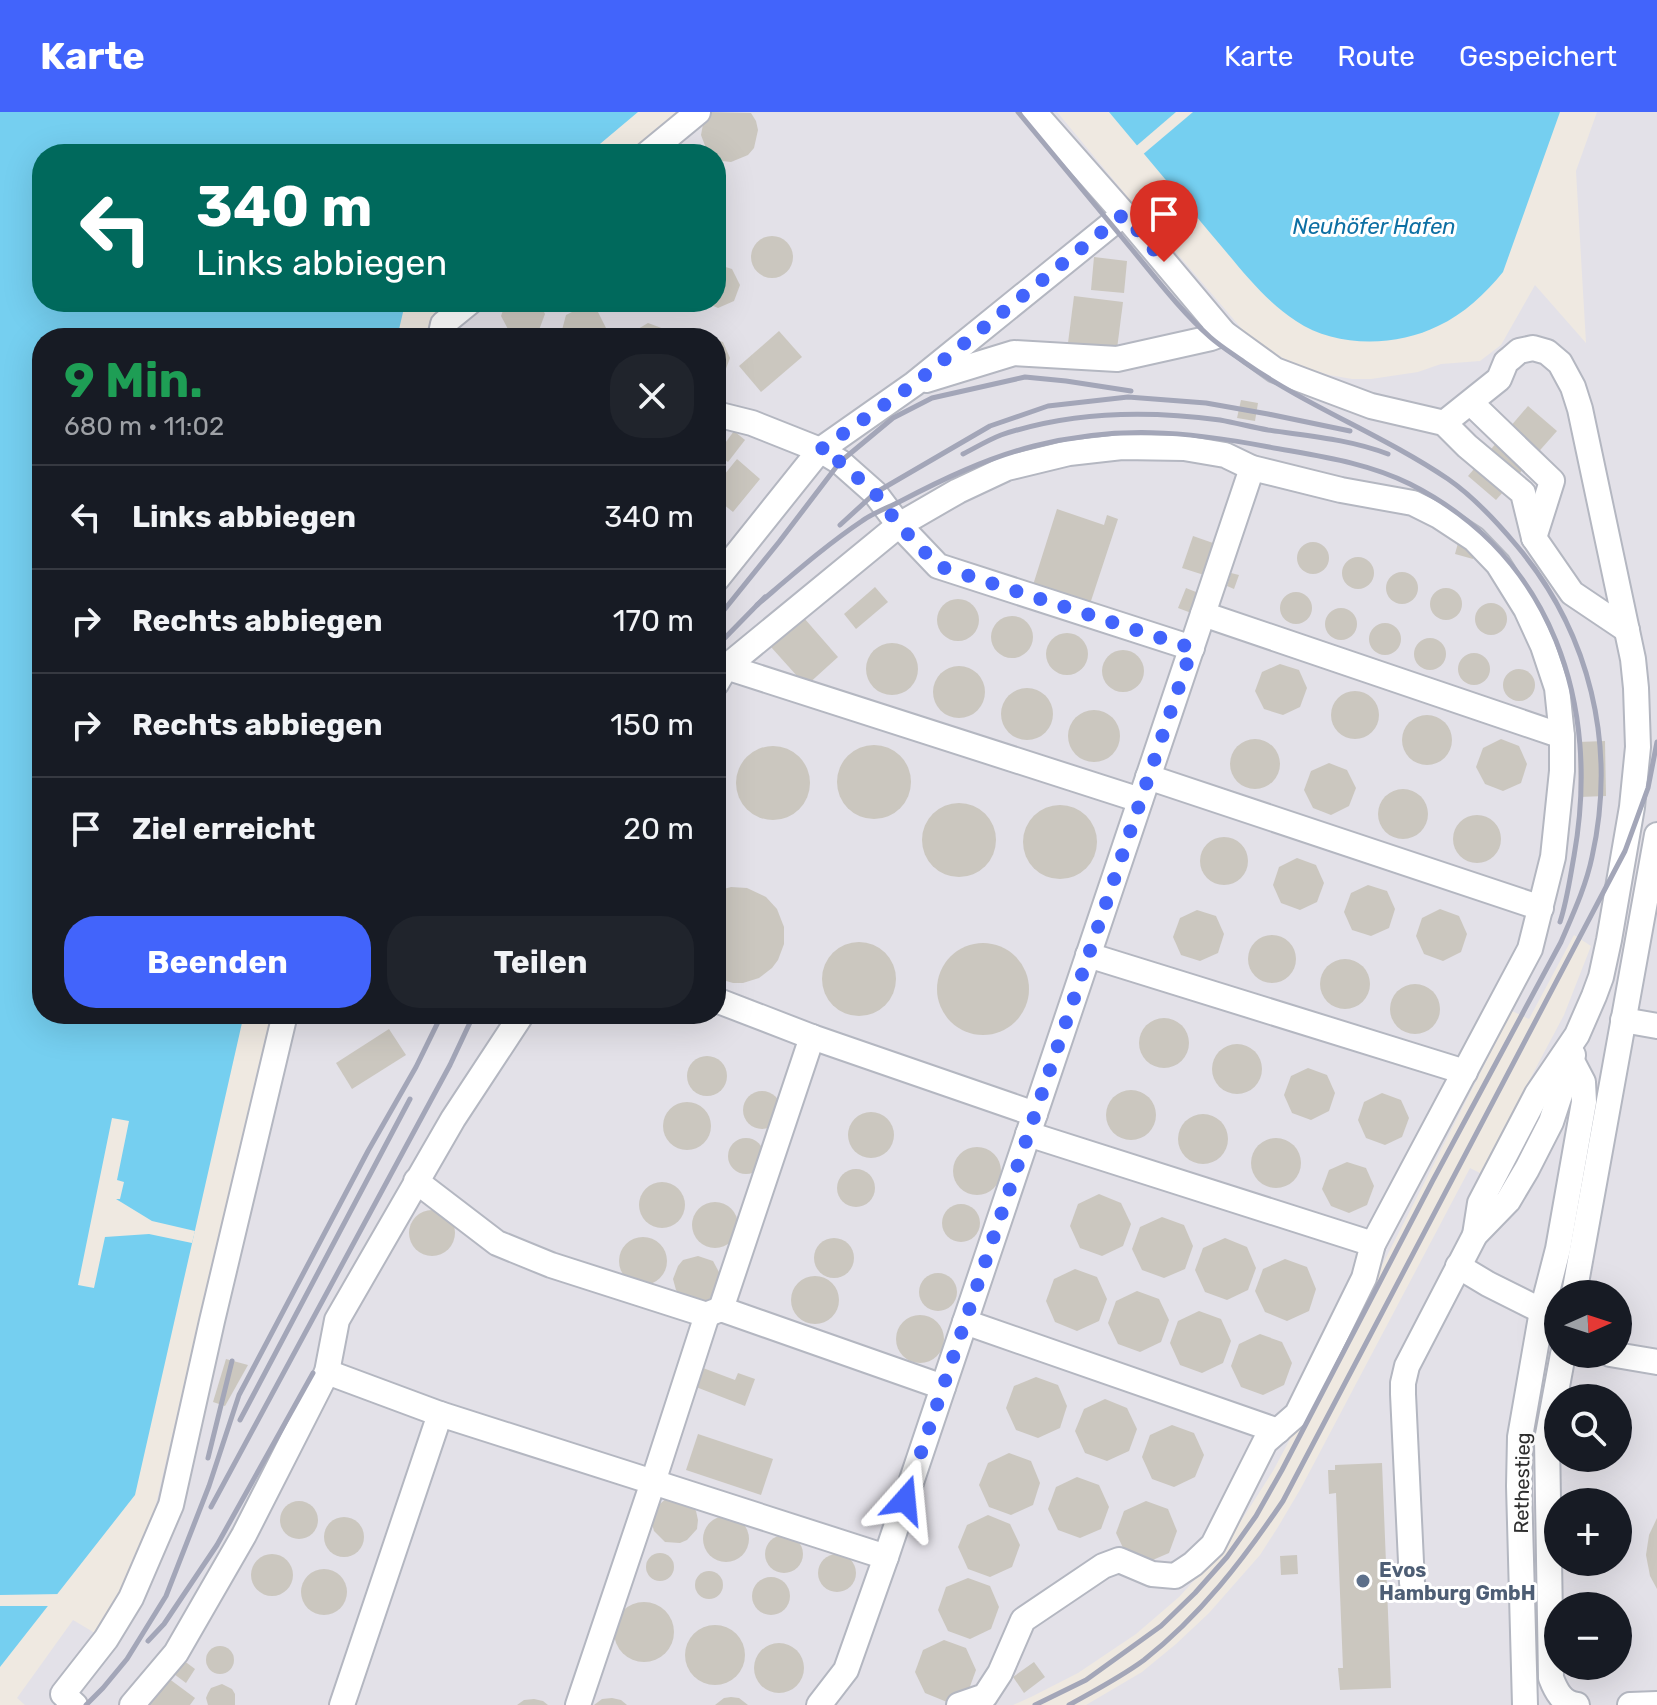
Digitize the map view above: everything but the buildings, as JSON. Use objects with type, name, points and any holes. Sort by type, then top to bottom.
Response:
[{"type":"street","points":[[659,144],[698,112]]},
{"type":"street","points":[[1034,112],[1224,333],[1275,370],[1371,406],[1444,423],[1523,493],[1534,538],[1572,593],[1627,630]]},
{"type":"street","points":[[726,568],[820,450],[914,384],[1124,214]]},
{"type":"street","points":[[442,328],[458,312]]},
{"type":"street","points":[[914,384],[1014,353],[1117,359],[1224,333]]},
{"type":"street","points":[[1412,1583],[1403,1383],[1411,1356],[1475,1235],[1508,1201],[1551,1122],[1572,1061],[1577,1035],[1601,977],[1632,807],[1638,747],[1633,659],[1580,409],[1569,378],[1553,358],[1537,360],[1513,375],[1499,379],[1444,423]]},
{"type":"street","points":[[1471,403],[1552,481],[1534,538]]},
{"type":"street","points":[[726,416],[752,423],[820,450],[840,462],[875,493],[899,525],[938,566],[1192,648]]},
{"type":"street","points":[[726,672],[899,525],[958,491],[1007,468],[1069,453],[1122,447],[1184,448],[1225,455],[1252,468],[1341,490],[1413,503],[1439,516],[1474,539],[1498,564],[1526,609],[1557,688],[1562,771],[1553,857],[1530,949],[1373,1244],[1364,1278],[1297,1414],[1265,1442],[1213,1545],[1193,1564],[1175,1576],[1152,1574],[1119,1560],[1103,1566],[1023,1620],[1000,1673],[985,1696],[959,1705]]},
{"type":"street","points":[[819,1705],[846,1670],[886,1557],[1252,468]]},
{"type":"street","points":[[1203,614],[1562,736]]},
{"type":"street","points":[[726,677],[1140,800]]},
{"type":"street","points":[[1148,777],[1541,908]]},
{"type":"street","points":[[1577,1280],[1657,835]]},
{"type":"street","points":[[1088,955],[1465,1072]]},
{"type":"street","points":[[726,1004],[1032,1124],[1373,1244]]},
{"type":"street","points":[[1623,1020],[1657,1026]]},
{"type":"street","points":[[75,1705],[63,1694],[106,1639],[131,1598],[171,1505],[212,1321],[286,1024]]},
{"type":"street","points":[[132,1705],[176,1653],[244,1535],[327,1372],[337,1320],[453,1119],[515,1024]]},
{"type":"street","points":[[1475,1235],[1480,1203],[1537,1094],[1577,1035]]},
{"type":"street","points":[[578,1705],[653,1482],[812,1037]]},
{"type":"street","name":"Rethestieg","points":[[1525,1705],[1520,1437],[1584,1102],[1583,1082],[1572,1061]]},
{"type":"street","points":[[416,1181],[497,1243],[551,1265],[714,1312],[943,1387]]},
{"type":"street","points":[[1458,1266],[1542,1311]]},
{"type":"street","points":[[965,1322],[1278,1431]]},
{"type":"street","points":[[1632,1358],[1657,1362]]},
{"type":"street","points":[[1560,1368],[1547,1440],[1551,1678],[1557,1693],[1569,1704],[1577,1705]]},
{"type":"street","points":[[327,1372],[440,1414],[886,1557]]},
{"type":"street","points":[[342,1705],[440,1414]]},
{"type":"street","points":[[1630,1705],[1657,1704]]},
{"type":"shaded area","points":[[680,112],[1057,112],[1127,196],[1123,200],[1133,211],[1137,207],[1242,329],[1283,358],[1329,375],[1352,379],[1371,379],[1418,372],[1441,364],[1480,361],[1501,345],[1535,285],[1586,343],[1576,171],[1597,112],[1657,112],[1657,1705],[1086,1705],[1142,1672],[1176,1644],[1209,1613],[1260,1555],[1278,1527],[1470,1168],[1480,1173],[1564,1015],[1591,946],[1574,935],[1529,1019],[1512,1011],[1273,1471],[1234,1532],[1179,1597],[1136,1634],[1078,1673],[1031,1697],[1013,1705],[25,1705],[17,1698],[73,1620],[100,1636],[133,1572],[156,1504],[269,1024],[726,1024],[726,328],[428,328],[444,312],[726,312],[726,144],[642,144]]},
{"type":"water","points":[[0,112],[638,112],[600,144],[32,144],[32,312],[403,312],[399,328],[32,328],[32,1024],[242,1024],[135,1495],[0,1667]]},
{"type":"water","name":"Neuhöfer Hafen","points":[[1109,112],[1560,112],[1503,272],[1474,303],[1438,326],[1404,338],[1366,342],[1312,330],[1272,302]]},
{"type":"pier","points":[[1176,112],[1193,112],[1141,156],[1134,148]]},
{"type":"pier","points":[[112,1118],[129,1121],[117,1180],[124,1182],[120,1199],[116,1199],[152,1221],[195,1231],[192,1243],[149,1234],[105,1237],[94,1288],[78,1285]]},
{"type":"pier","points":[[62,1594],[53,1606],[0,1606],[0,1595]]},
{"type":"railway","points":[[1018,112],[1168,293],[1210,337],[1268,378],[1398,448],[1448,479],[1476,502],[1517,546],[1563,616],[1579,653],[1599,732],[1601,773],[1599,815],[1592,857],[1579,900],[1561,942],[1256,1516],[1227,1557],[1161,1626],[1086,1680],[1035,1705]]},
{"type":"railway","points":[[726,608],[840,462],[893,418],[932,398],[1025,377],[1131,391]]},
{"type":"railway","points":[[840,525],[875,493],[990,426],[1048,406],[1128,397],[1206,403],[1350,431]]},
{"type":"railway","points":[[963,454],[996,437],[1028,427],[1082,417],[1137,414],[1220,420],[1343,441],[1388,454]]},
{"type":"railway","points":[[757,605],[822,551],[871,516],[982,463],[1065,439],[1123,433],[1209,437],[1341,461],[1393,476],[1459,514],[1500,551],[1532,594],[1556,640],[1572,691],[1580,744],[1581,800],[1574,856],[1560,922]]},
{"type":"railway","points":[[726,637],[765,597]]},
{"type":"railway","points":[[1069,1705],[1144,1660],[1184,1625],[1236,1566],[1283,1501],[1625,851],[1648,788],[1657,742]]},
{"type":"railway","points":[[86,1705],[127,1659],[166,1596],[209,1486],[239,1395],[437,1024]]},
{"type":"railway","points":[[211,1507],[469,1024]]},
{"type":"railway","points":[[240,1420],[410,1099]]},
{"type":"railway","points":[[208,1458],[232,1361]]},
{"type":"railway","points":[[148,1641],[164,1624],[217,1545],[313,1373]]},
{"type":"place","name":"Evos Hamburg GmbH","points":[[1363,1581]]},
{"type":"route","points":[[905,1500],[1192,648],[938,566],[899,525],[875,493],[840,462],[820,450],[914,384],[1124,214],[1164,262]]}]
